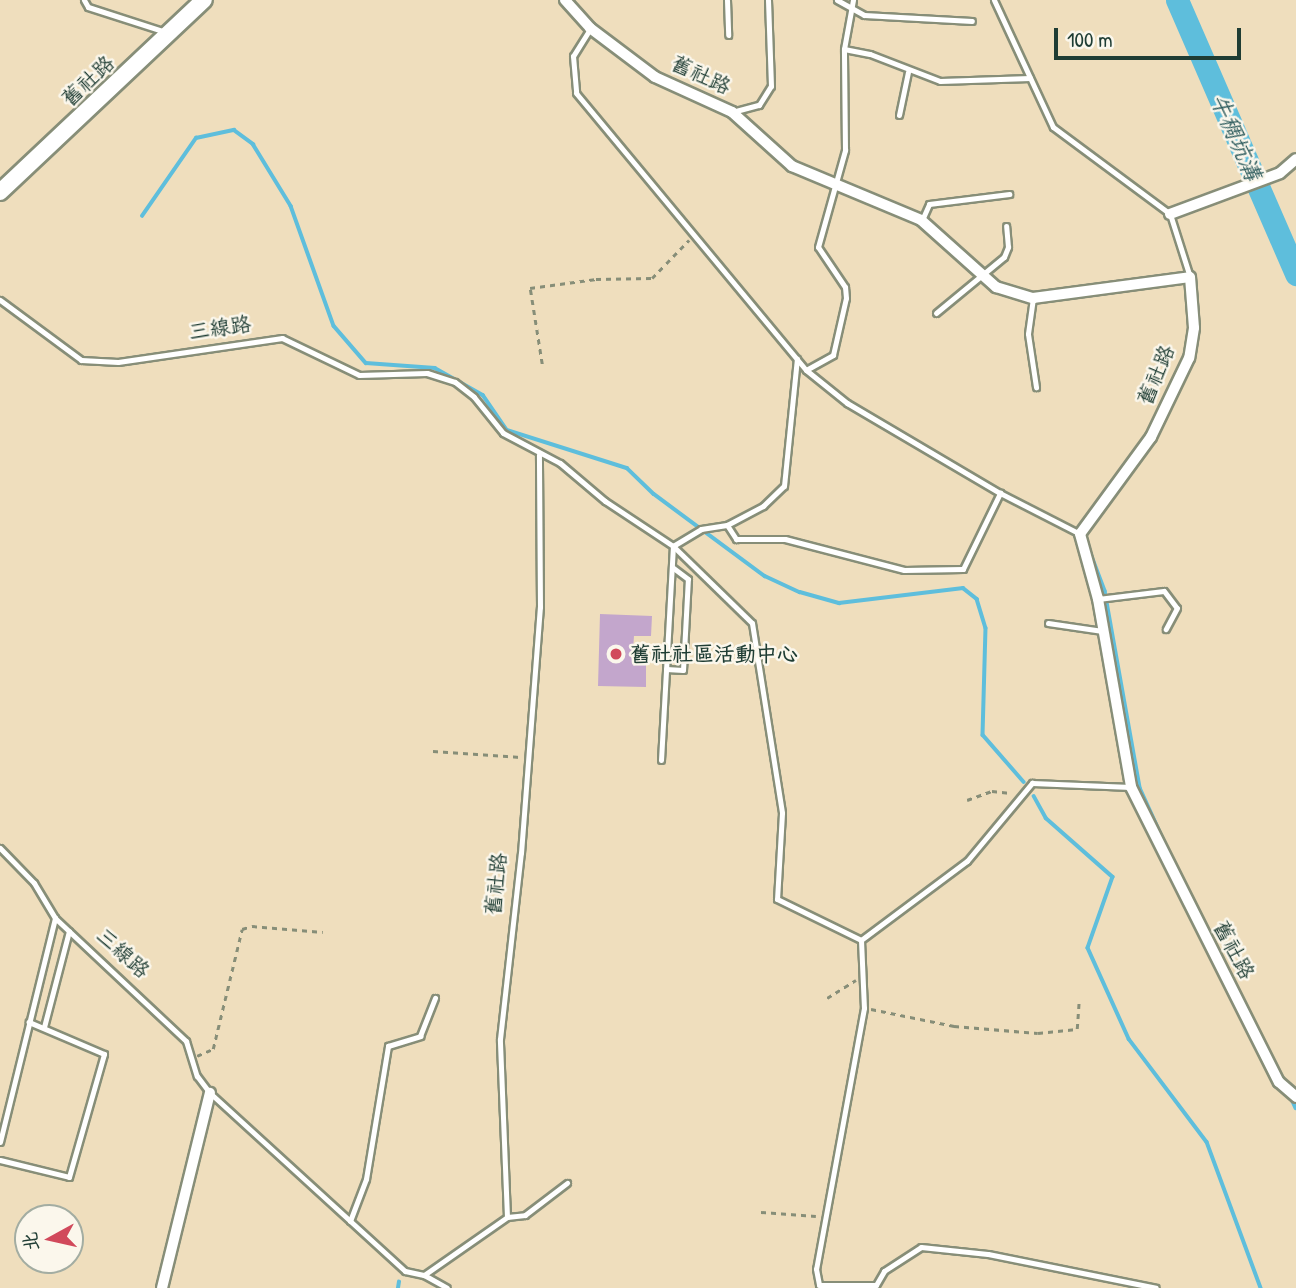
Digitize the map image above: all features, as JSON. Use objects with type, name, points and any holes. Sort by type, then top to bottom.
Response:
[{"type":"street","name":"舊社路","points":[[0,192],[204,0]]},
{"type":"street","name":"舊社路","points":[[565,0],[590,28],[655,77],[732,113],[792,166],[838,182],[921,220],[996,287],[1033,298],[1190,277],[1194,328],[1189,358],[1151,437],[1080,534],[1098,599],[1131,787],[1185,903],[1279,1082],[1296,1097]]},
{"type":"street","points":[[1170,214],[1280,173],[1296,159]]},
{"type":"street","points":[[162,1288],[210,1093]]},
{"type":"lane","points":[[83,0],[88,7],[169,33]]},
{"type":"lane","points":[[727,0],[727,35]]},
{"type":"lane","points":[[732,113],[759,105],[771,86],[768,0]]},
{"type":"lane","points":[[837,0],[864,15],[972,21]]},
{"type":"lane","points":[[806,370],[833,355],[846,298],[845,287],[818,247],[845,150],[844,49],[853,0]]},
{"type":"lane","points":[[995,0],[1054,127],[1170,214],[1190,277]]},
{"type":"lane","points":[[590,28],[573,56],[576,93],[806,370],[847,403],[1000,494],[1080,534]]},
{"type":"lane","points":[[844,49],[870,54],[908,72],[940,81],[1030,78]]},
{"type":"lane","points":[[899,115],[908,72]]},
{"type":"lane","points":[[921,220],[929,204],[1009,194]]},
{"type":"lane","points":[[936,313],[979,274],[1004,257],[1008,247],[1006,226]]},
{"type":"lane","points":[[1033,298],[1028,334],[1037,387]]},
{"type":"lane","name":"三線路","points":[[0,300],[81,360],[118,362],[282,338],[359,375],[427,373],[455,382],[474,397],[503,433],[539,455]]},
{"type":"lane","points":[[673,546],[701,529],[727,526],[763,506],[784,486],[797,359]]},
{"type":"lane","points":[[539,455],[560,463],[605,500],[673,546],[752,623],[782,813],[777,899],[861,940]]},
{"type":"lane","name":"舊社路","points":[[507,1217],[499,1039],[521,853],[540,607],[539,455]]},
{"type":"lane","points":[[727,526],[736,539],[785,540],[904,570],[963,569],[1000,494]]},
{"type":"lane","points":[[661,760],[673,546]]},
{"type":"lane","points":[[666,669],[683,670],[688,592],[688,579],[672,567]]},
{"type":"lane","points":[[1098,599],[1164,591],[1177,608],[1166,629]]},
{"type":"lane","points":[[1048,623],[1102,631]]},
{"type":"lane","points":[[861,940],[967,861],[1032,783],[1131,787]]},
{"type":"lane","name":"三線路","points":[[0,848],[34,883],[54,918],[186,1041],[197,1076],[210,1093],[405,1271],[424,1275],[447,1288]]},
{"type":"lane","points":[[0,1142],[54,918]]},
{"type":"lane","points":[[44,1027],[69,931]]},
{"type":"lane","points":[[861,940],[865,975],[864,1008],[816,1269],[819,1286],[876,1285],[884,1271],[921,1247],[988,1254],[1156,1288]]},
{"type":"lane","points":[[350,1221],[366,1179],[388,1046],[420,1035],[435,998]]},
{"type":"lane","points":[[0,1160],[69,1177],[104,1054],[29,1022]]},
{"type":"lane","points":[[424,1275],[507,1217],[525,1215],[568,1183]]},
{"type":"path","points":[[542,363],[530,288],[596,279],[652,278],[694,235]]},
{"type":"path","points":[[433,751],[527,757]]},
{"type":"path","points":[[967,800],[992,791],[1025,794]]},
{"type":"path","points":[[191,1058],[212,1049],[242,929],[252,926],[323,932]]},
{"type":"path","points":[[827,998],[865,975]]},
{"type":"path","points":[[864,1008],[954,1026],[1038,1033],[1077,1029],[1079,999]]},
{"type":"path","points":[[761,1212],[826,1216]]},
{"type":"building","name":"舊社社區活動中心","points":[[600,614],[652,616],[651,636],[634,636],[634,665],[646,665],[646,687],[598,686]]},
{"type":"waterway","name":"牛稠坑溝","points":[[1177,0],[1296,274]]},
{"type":"waterway","points":[[142,216],[196,138],[234,130],[253,144],[291,206],[334,326],[366,363],[435,368],[483,395],[507,430],[627,468],[654,494],[765,576],[800,592],[839,603],[963,588],[977,599],[986,628],[983,735],[1024,782]]},
{"type":"waterway","points":[[1090,551],[1105,591],[1140,788],[1165,843]]},
{"type":"waterway","points":[[1034,796],[1046,818],[1113,877],[1088,948],[1129,1039],[1207,1142],[1261,1288]]},
{"type":"waterway","points":[[1291,1097],[1296,1108]]},
{"type":"waterway","points":[[398,1288],[399,1282]]},
{"type":"place","name":"舊社社區活動中心","points":[[616,654]]}]
